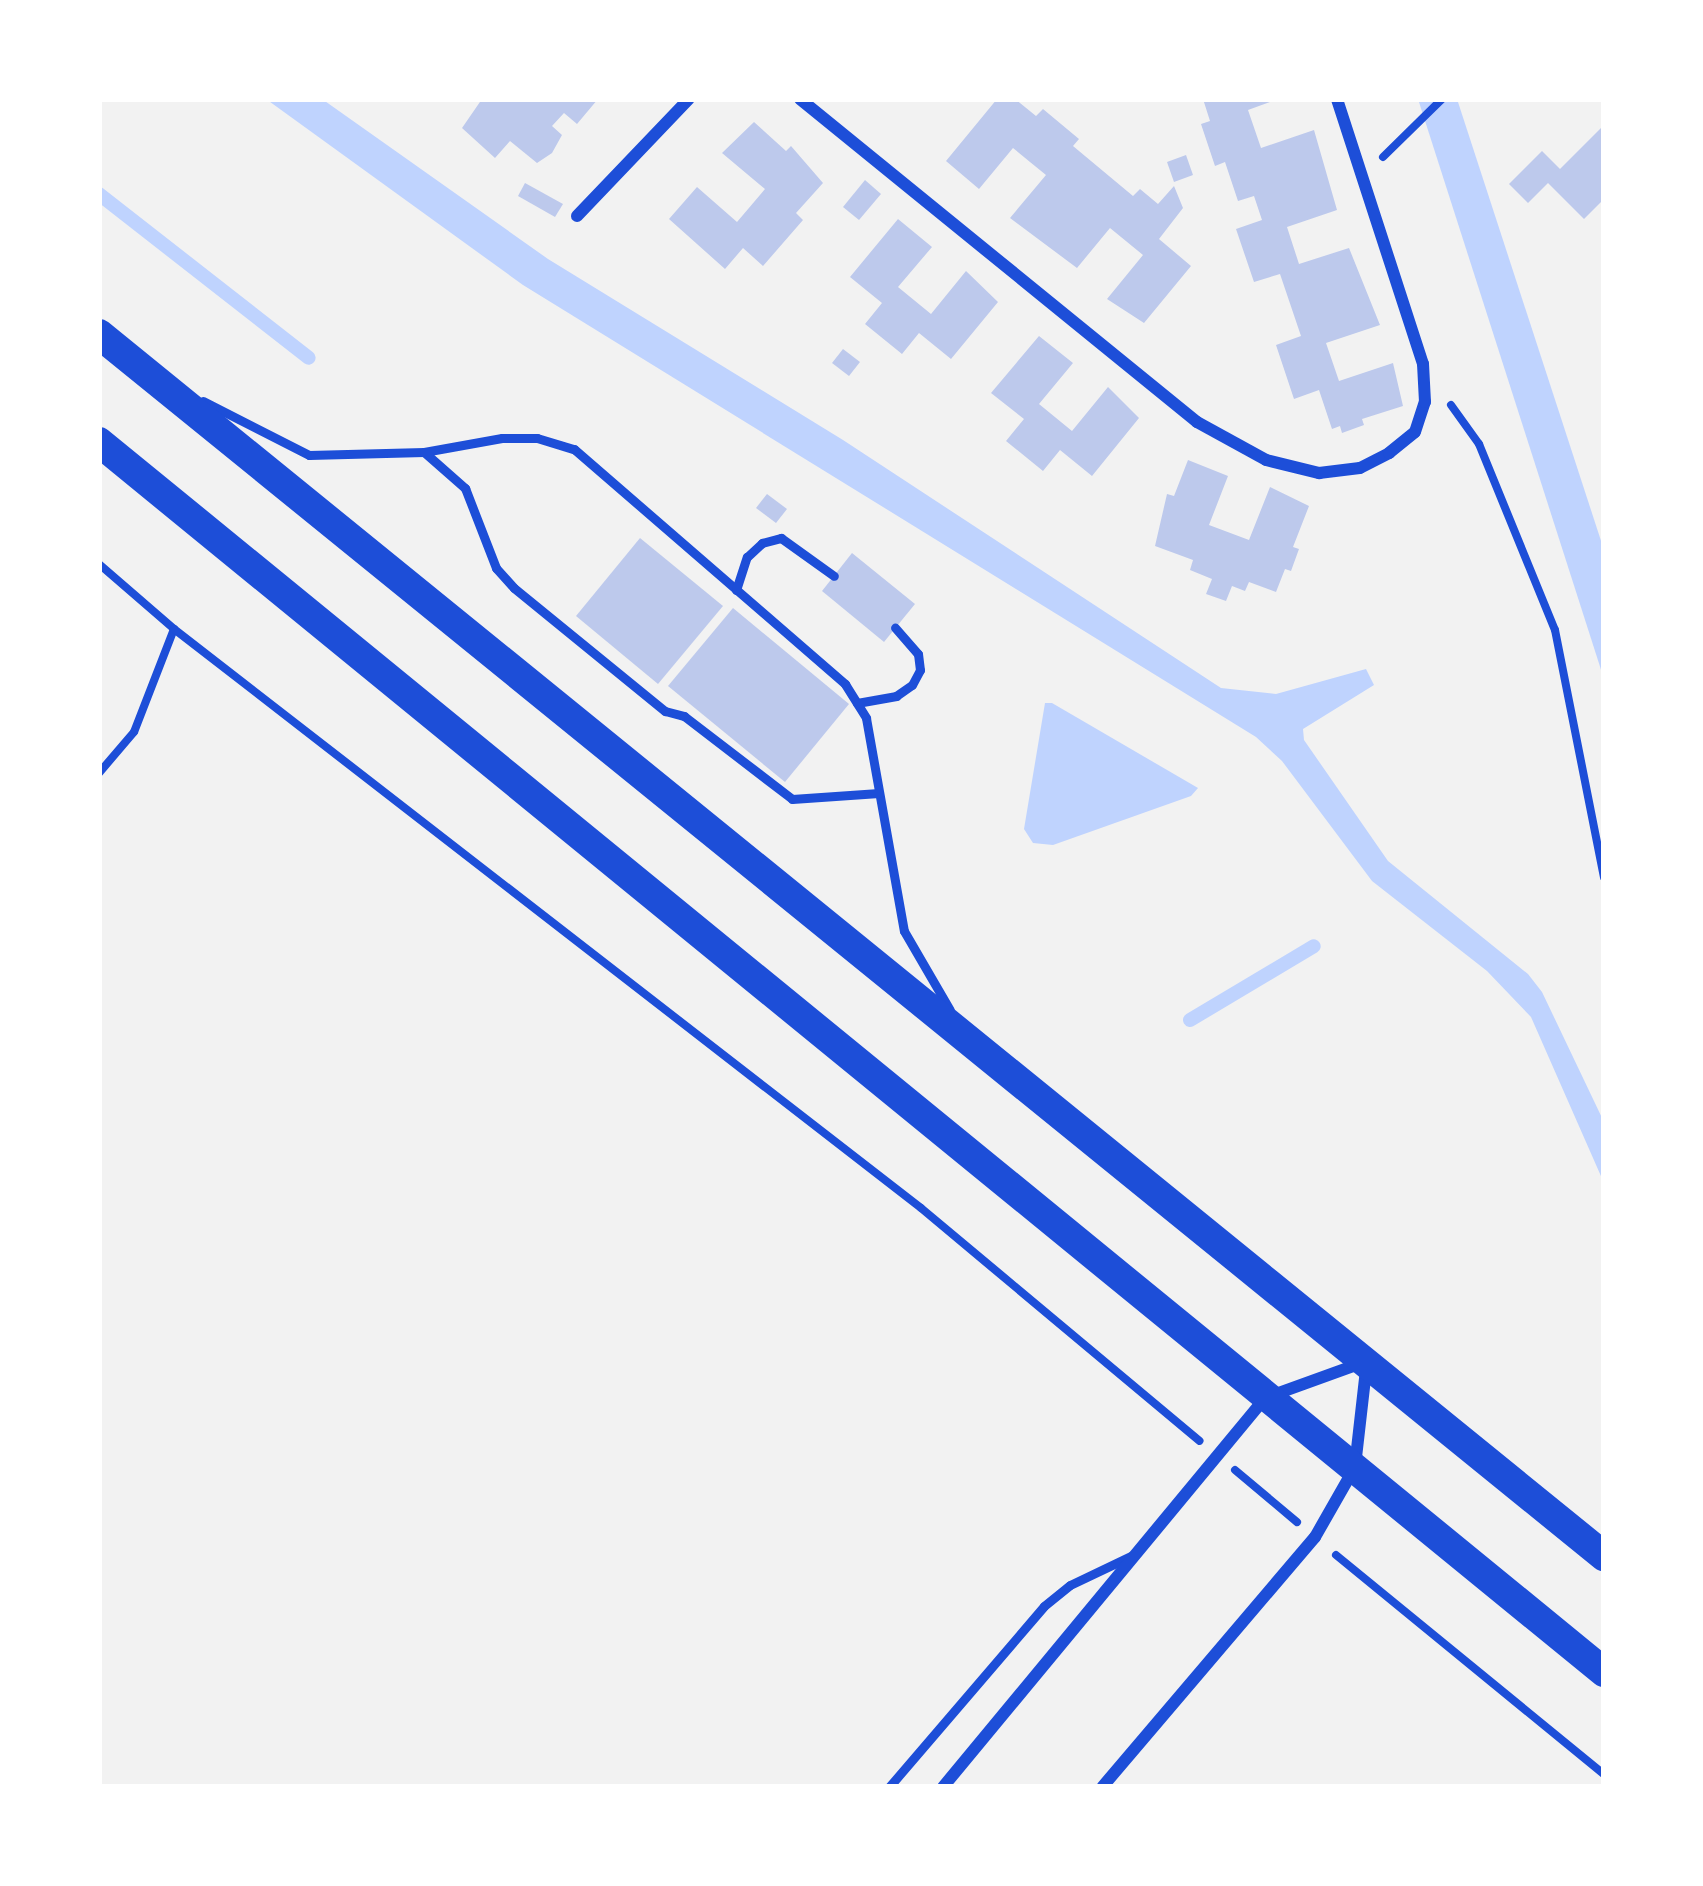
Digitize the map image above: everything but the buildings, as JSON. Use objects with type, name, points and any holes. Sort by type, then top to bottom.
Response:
[{"type":"main road","points":[[99,334],[1604,1556]]},
{"type":"main road","points":[[99,442],[1604,1672]]},
{"type":"street","points":[[800,99],[1197,422],[1266,460],[1319,473],[1360,468],[1389,453],[1415,432],[1425,402],[1424,364],[1337,99]]},
{"type":"street","points":[[577,216],[688,100]]},
{"type":"street","points":[[943,1787],[1265,1398],[1367,1361],[1355,1468],[1315,1537],[1102,1787]]},
{"type":"lane","points":[[152,376],[309,455],[424,452],[502,438],[537,438],[574,449],[845,684],[866,718],[904,931],[964,1035]]},
{"type":"lane","points":[[424,452],[465,488],[496,568],[514,588],[664,711],[684,716],[792,799],[879,793]]},
{"type":"lane","points":[[736,590],[747,557],[762,543],[781,538],[834,576]]},
{"type":"lane","points":[[857,703],[896,696],[912,685],[920,670],[918,654],[895,628]]},
{"type":"lane","points":[[890,1787],[1044,1606],[1070,1586],[1138,1553]]},
{"type":"path","points":[[1361,179],[1442,99]]},
{"type":"path","points":[[1424,364],[1479,444],[1555,630],[1604,878]]},
{"type":"path","points":[[99,564],[174,629],[921,1208],[1604,1774]]},
{"type":"path","points":[[99,773],[134,732],[174,629]]},
{"type":"water","points":[[266,99],[322,99],[548,259],[843,440],[1221,688],[1276,694],[1366,669],[1374,685],[1303,729],[1304,740],[1388,861],[1528,974],[1542,992],[1604,1122],[1604,1183],[1531,1017],[1487,971],[1372,881],[1282,761],[1256,737],[523,285]]},
{"type":"water","points":[[1418,99],[1457,99],[1604,550],[1604,679]]},
{"type":"water","points":[[1045,703],[1198,788],[1191,796],[1053,845],[1033,843],[1024,829]]},
{"type":"waterway","points":[[99,194],[309,358]]},
{"type":"waterway","points":[[1190,1020],[1314,946]]}]
